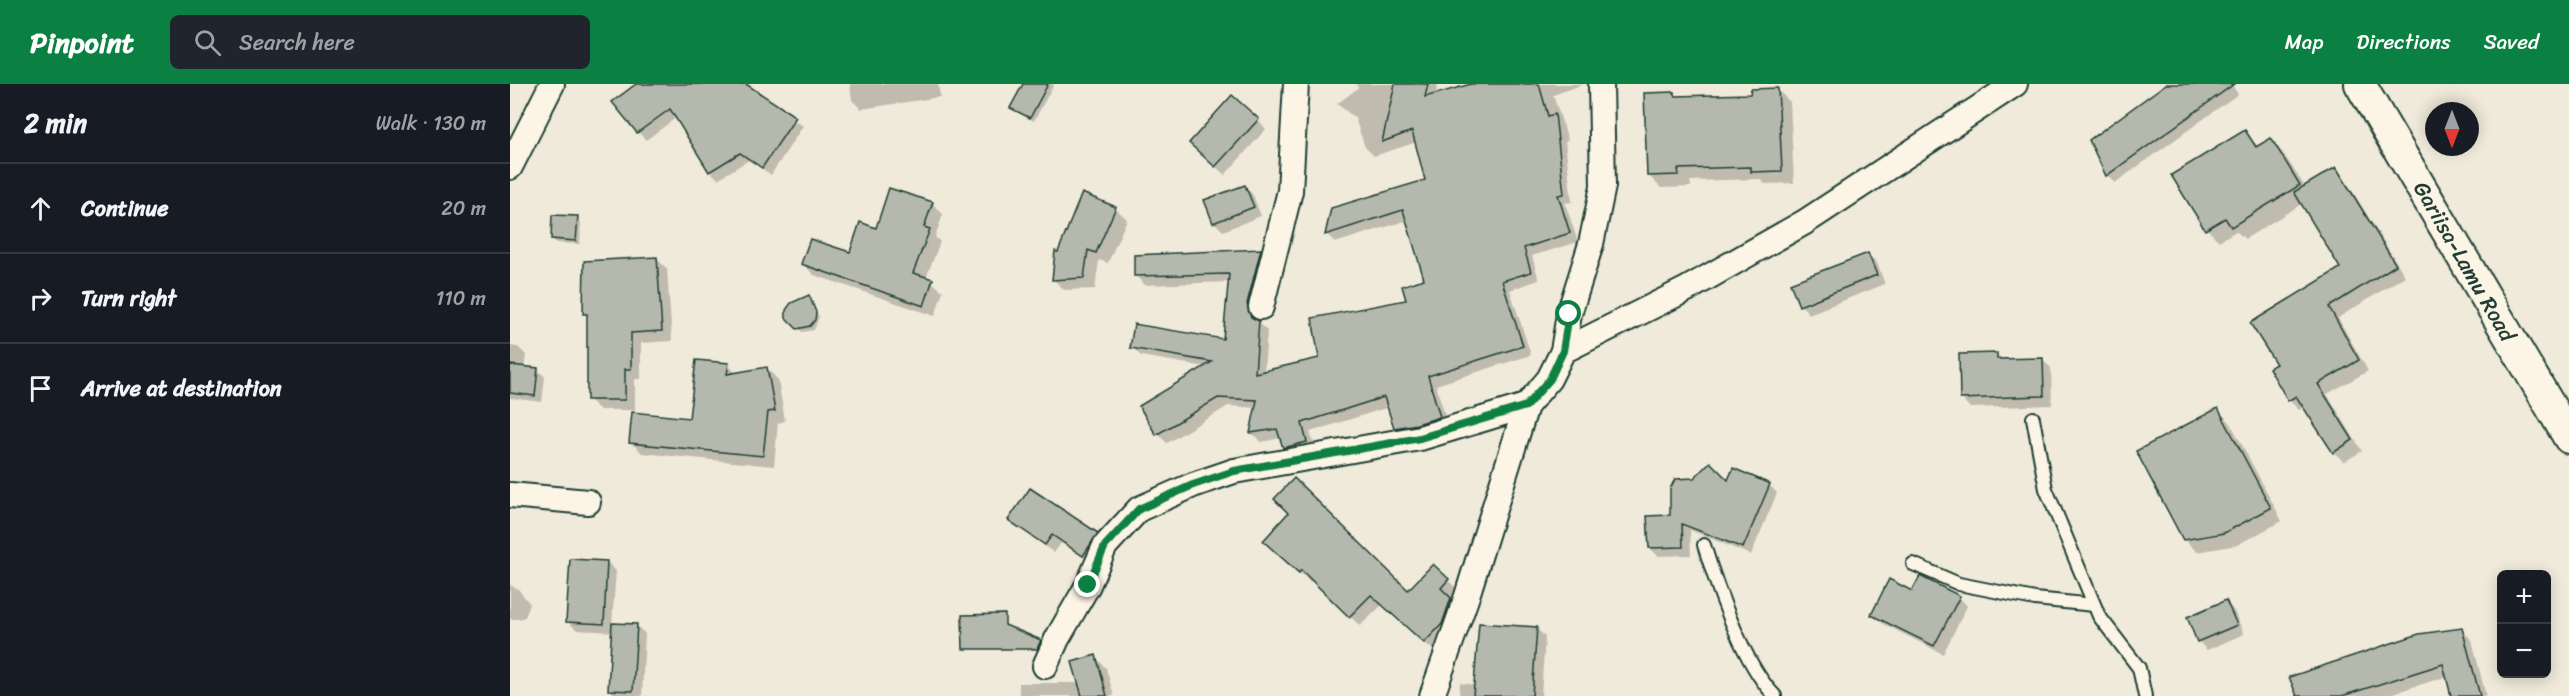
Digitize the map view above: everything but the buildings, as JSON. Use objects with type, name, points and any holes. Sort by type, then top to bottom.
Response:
[{"type":"street","points":[[510,167],[552,84]]},
{"type":"street","points":[[1261,307],[1290,191],[1296,84]]},
{"type":"street","points":[[1432,696],[1467,596],[1526,406],[1550,379],[1563,351],[1569,314],[1590,244],[1603,186],[1600,84]]},
{"type":"street","points":[[1563,351],[1687,289],[1805,222],[2015,84]]},
{"type":"street","name":"Gariisa-Lamu Road","points":[[2360,84],[2569,438]]},
{"type":"street","points":[[1046,666],[1057,639],[1088,585],[1105,546],[1139,509],[1193,485],[1234,471],[1420,438],[1526,406]]},
{"type":"street","points":[[510,495],[588,502]]},
{"type":"lane","points":[[2033,418],[2046,489],[2099,616],[2139,668],[2145,696]]},
{"type":"lane","points":[[1704,544],[1719,592],[1740,637],[1764,685],[1775,696]]},
{"type":"lane","points":[[1913,564],[1959,584],[2035,599],[2094,605]]},
{"type":"route","points":[[1088,585],[1105,546],[1139,509],[1193,485],[1234,471],[1420,438],[1526,406],[1550,379],[1563,351],[1569,314]]}]
